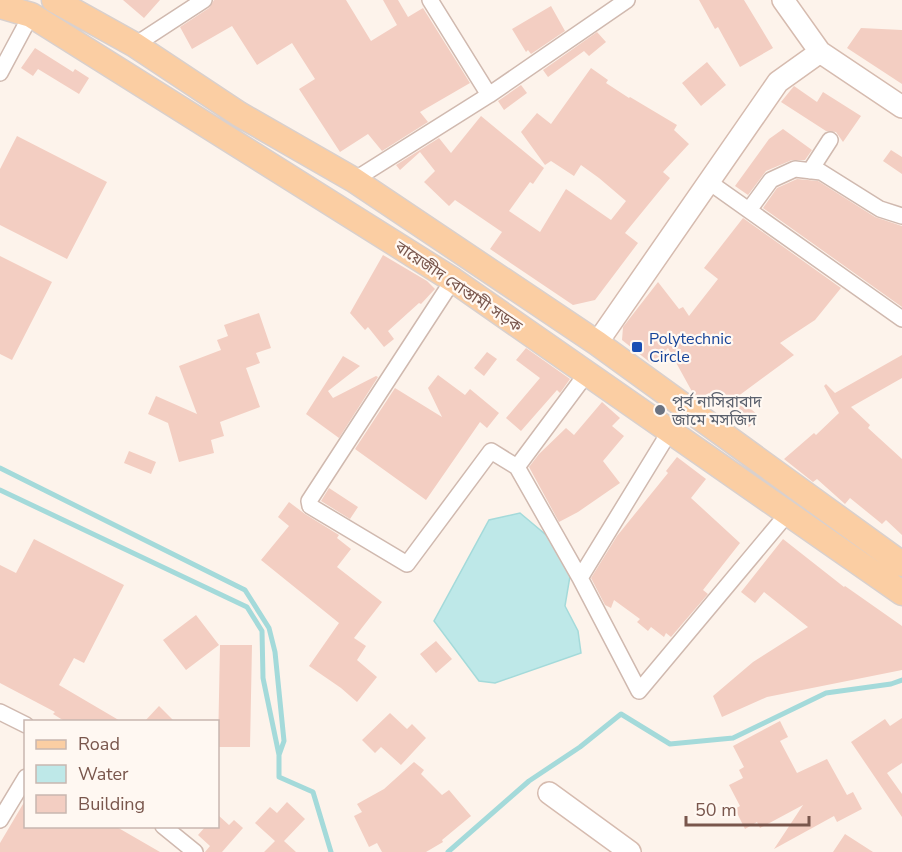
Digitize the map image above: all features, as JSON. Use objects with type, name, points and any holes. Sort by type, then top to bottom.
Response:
[{"type":"main road","name":"বায়েজীদ বোস্তামী সড়ক","points":[[54,0],[135,45],[239,114],[354,180],[597,343],[902,564]]},
{"type":"main road","name":"বায়েজীদ বোস্তামী সড়ক","points":[[0,6],[31,15],[453,280],[902,593]]},
{"type":"street","points":[[135,45],[204,0]]},
{"type":"street","points":[[430,0],[489,95]]},
{"type":"street","points":[[354,180],[489,95],[627,0]]},
{"type":"street","points":[[783,0],[820,52],[902,107]]},
{"type":"street","points":[[0,73],[31,15]]},
{"type":"street","points":[[597,343],[778,82],[820,52]]},
{"type":"street","points":[[810,171],[830,141]]},
{"type":"street","points":[[749,210],[771,180],[795,169],[821,172],[880,209],[902,216]]},
{"type":"street","points":[[709,182],[902,320]]},
{"type":"street","points":[[453,280],[309,504],[408,564],[491,451],[517,468],[580,578],[639,691],[788,513]]},
{"type":"street","points":[[517,468],[586,373]]},
{"type":"street","points":[[580,578],[670,431]]},
{"type":"street","points":[[0,712],[24,724]]},
{"type":"street","points":[[0,820],[24,780]]},
{"type":"street","points":[[549,793],[630,852]]},
{"type":"street","points":[[165,828],[195,852]]},
{"type":"water","points":[[520,513],[558,545],[571,570],[565,606],[578,631],[581,653],[495,683],[479,681],[434,621],[489,520]]},
{"type":"building","points":[[123,0],[160,0],[144,18]]},
{"type":"building","points":[[214,0],[346,0],[371,41],[397,25],[383,0],[398,0],[408,17],[423,8],[470,83],[420,112],[428,122],[382,151],[368,134],[340,152],[299,89],[315,79],[292,43],[257,65],[232,26],[192,49],[180,27],[209,8]]},
{"type":"building","points":[[699,0],[744,0],[773,48],[740,67],[718,27],[715,29]]},
{"type":"building","points":[[551,6],[565,31],[531,54],[528,50],[526,52],[512,29]]},
{"type":"building","points":[[861,28],[902,30],[902,84],[847,48]]},
{"type":"building","points":[[597,32],[606,42],[589,56],[584,51],[548,77],[543,70]]},
{"type":"building","points":[[35,48],[73,72],[75,69],[89,78],[79,94],[38,69],[33,76],[21,68]]},
{"type":"building","points":[[707,62],[726,85],[701,106],[682,83]]},
{"type":"building","points":[[591,68],[608,80],[606,83],[677,125],[674,130],[689,144],[663,172],[670,178],[625,233],[638,243],[595,300],[573,305],[490,249],[502,232],[455,200],[449,206],[424,182],[435,171],[420,152],[400,170],[396,165],[439,138],[451,153],[481,116],[544,168],[533,184],[530,182],[509,211],[540,232],[566,189],[611,220],[626,201],[581,165],[574,176],[551,161],[545,165],[521,132],[537,113],[551,124]]},
{"type":"building","points":[[521,85],[527,93],[504,110],[498,101]]},
{"type":"building","points":[[794,86],[817,102],[823,92],[861,116],[843,142],[836,132],[826,131],[781,102]]},
{"type":"building","points":[[783,129],[812,150],[805,160],[792,160],[766,171],[748,195],[735,186],[769,139]]},
{"type":"building","points":[[17,136],[107,182],[67,259],[0,225],[0,169]]},
{"type":"building","points":[[891,150],[902,157],[902,174],[883,161]]},
{"type":"building","points":[[797,179],[818,181],[875,217],[902,226],[902,307],[763,208],[777,188]]},
{"type":"building","points":[[743,218],[841,288],[815,320],[780,343],[794,355],[737,397],[759,416],[749,427],[709,393],[699,399],[695,397],[668,348],[652,364],[622,340],[623,327],[658,282],[679,309],[683,307],[689,316],[718,279],[704,268]]},
{"type":"building","points":[[383,255],[427,281],[435,289],[421,304],[419,303],[388,331],[394,339],[384,347],[368,327],[365,330],[350,313]]},
{"type":"building","points":[[0,256],[52,282],[12,360],[0,354]]},
{"type":"building","points":[[259,313],[271,348],[256,353],[260,363],[246,368],[260,407],[220,422],[224,436],[211,440],[214,453],[179,462],[168,423],[148,414],[156,396],[197,414],[179,366],[221,350],[217,340],[228,336],[224,325]]},
{"type":"building","points":[[526,348],[570,379],[560,393],[557,390],[521,431],[506,418],[540,378],[516,360]]},
{"type":"building","points":[[487,352],[497,359],[484,376],[474,368]]},
{"type":"building","points":[[902,355],[902,378],[851,407],[870,425],[868,428],[902,459],[902,535],[886,520],[882,524],[850,498],[845,504],[817,479],[813,482],[784,459],[814,433],[816,435],[839,413],[824,386],[826,384],[835,393]]},
{"type":"building","points":[[343,356],[360,366],[328,391],[333,398],[378,377],[339,438],[306,414]]},
{"type":"building","points":[[438,375],[465,395],[470,389],[499,413],[487,428],[480,422],[426,500],[355,449],[395,388],[442,417],[428,388]]},
{"type":"building","points":[[602,402],[620,418],[612,426],[624,436],[603,461],[620,483],[578,512],[559,522],[529,467],[566,428],[574,435]]},
{"type":"building","points":[[129,451],[156,462],[151,474],[124,463]]},
{"type":"building","points":[[677,457],[706,479],[691,498],[740,543],[703,590],[708,594],[671,637],[666,633],[664,637],[651,627],[648,631],[637,622],[640,619],[614,600],[611,608],[605,605],[591,578],[617,536],[668,473],[666,471]]},
{"type":"building","points":[[329,488],[358,507],[350,519],[321,501]]},
{"type":"building","points":[[289,502],[339,535],[337,538],[351,549],[337,567],[382,602],[354,638],[366,646],[357,660],[377,677],[357,702],[309,666],[339,623],[261,560],[289,526],[278,517]]},
{"type":"building","points":[[34,539],[124,585],[84,663],[74,658],[59,685],[119,720],[63,720],[53,714],[55,712],[0,683],[0,565],[16,573]]},
{"type":"building","points":[[783,539],[844,587],[902,626],[902,670],[767,697],[722,717],[713,696],[753,662],[808,627],[764,592],[755,603],[741,592]]},
{"type":"building","points":[[196,615],[219,645],[186,670],[163,640]]},
{"type":"building","points":[[436,641],[452,659],[436,673],[420,654]]},
{"type":"building","points":[[220,645],[252,645],[250,747],[219,747]]},
{"type":"building","points":[[159,706],[173,720],[146,720]]},
{"type":"building","points":[[390,713],[407,729],[412,724],[426,738],[401,765],[381,747],[375,753],[362,740]]},
{"type":"building","points":[[902,718],[902,763],[887,773],[902,794],[902,817],[851,742],[885,719],[890,726]]},
{"type":"building","points":[[780,721],[788,737],[780,741],[797,773],[827,759],[847,795],[853,792],[862,809],[837,822],[834,816],[774,849],[803,805],[760,828],[757,822],[745,829],[735,809],[740,806],[729,785],[743,778],[739,770],[744,767],[733,746]]},
{"type":"building","points":[[414,762],[424,770],[421,774],[442,795],[449,790],[471,816],[442,840],[443,842],[426,852],[382,852],[377,843],[369,847],[354,816],[362,812],[357,804],[384,789]]},
{"type":"building","points":[[24,802],[24,828],[118,828],[160,852],[0,852],[0,843]]},
{"type":"building","points":[[287,802],[305,819],[284,841],[296,852],[264,852],[275,841],[255,823],[270,807],[277,813]]},
{"type":"building","points":[[219,816],[229,825],[234,820],[243,828],[222,852],[205,852],[210,846],[198,835],[204,828],[219,828]]},
{"type":"building","points":[[845,834],[873,852],[833,852]]},
{"type":"waterway","points":[[0,468],[245,590],[269,628],[275,652],[284,741],[279,755],[263,678],[262,631],[247,607],[0,490]]},
{"type":"waterway","points":[[448,852],[529,781],[580,747],[621,714],[670,744],[733,738],[826,693],[891,684],[902,680]]},
{"type":"waterway","points":[[279,755],[279,777],[313,792],[331,852]]},
{"type":"place","name":"Polytechnic Circle","points":[[637,347]]},
{"type":"place","name":"পূর্ব নাসিরাবাদ জামে মসজিদ","points":[[660,410]]}]
